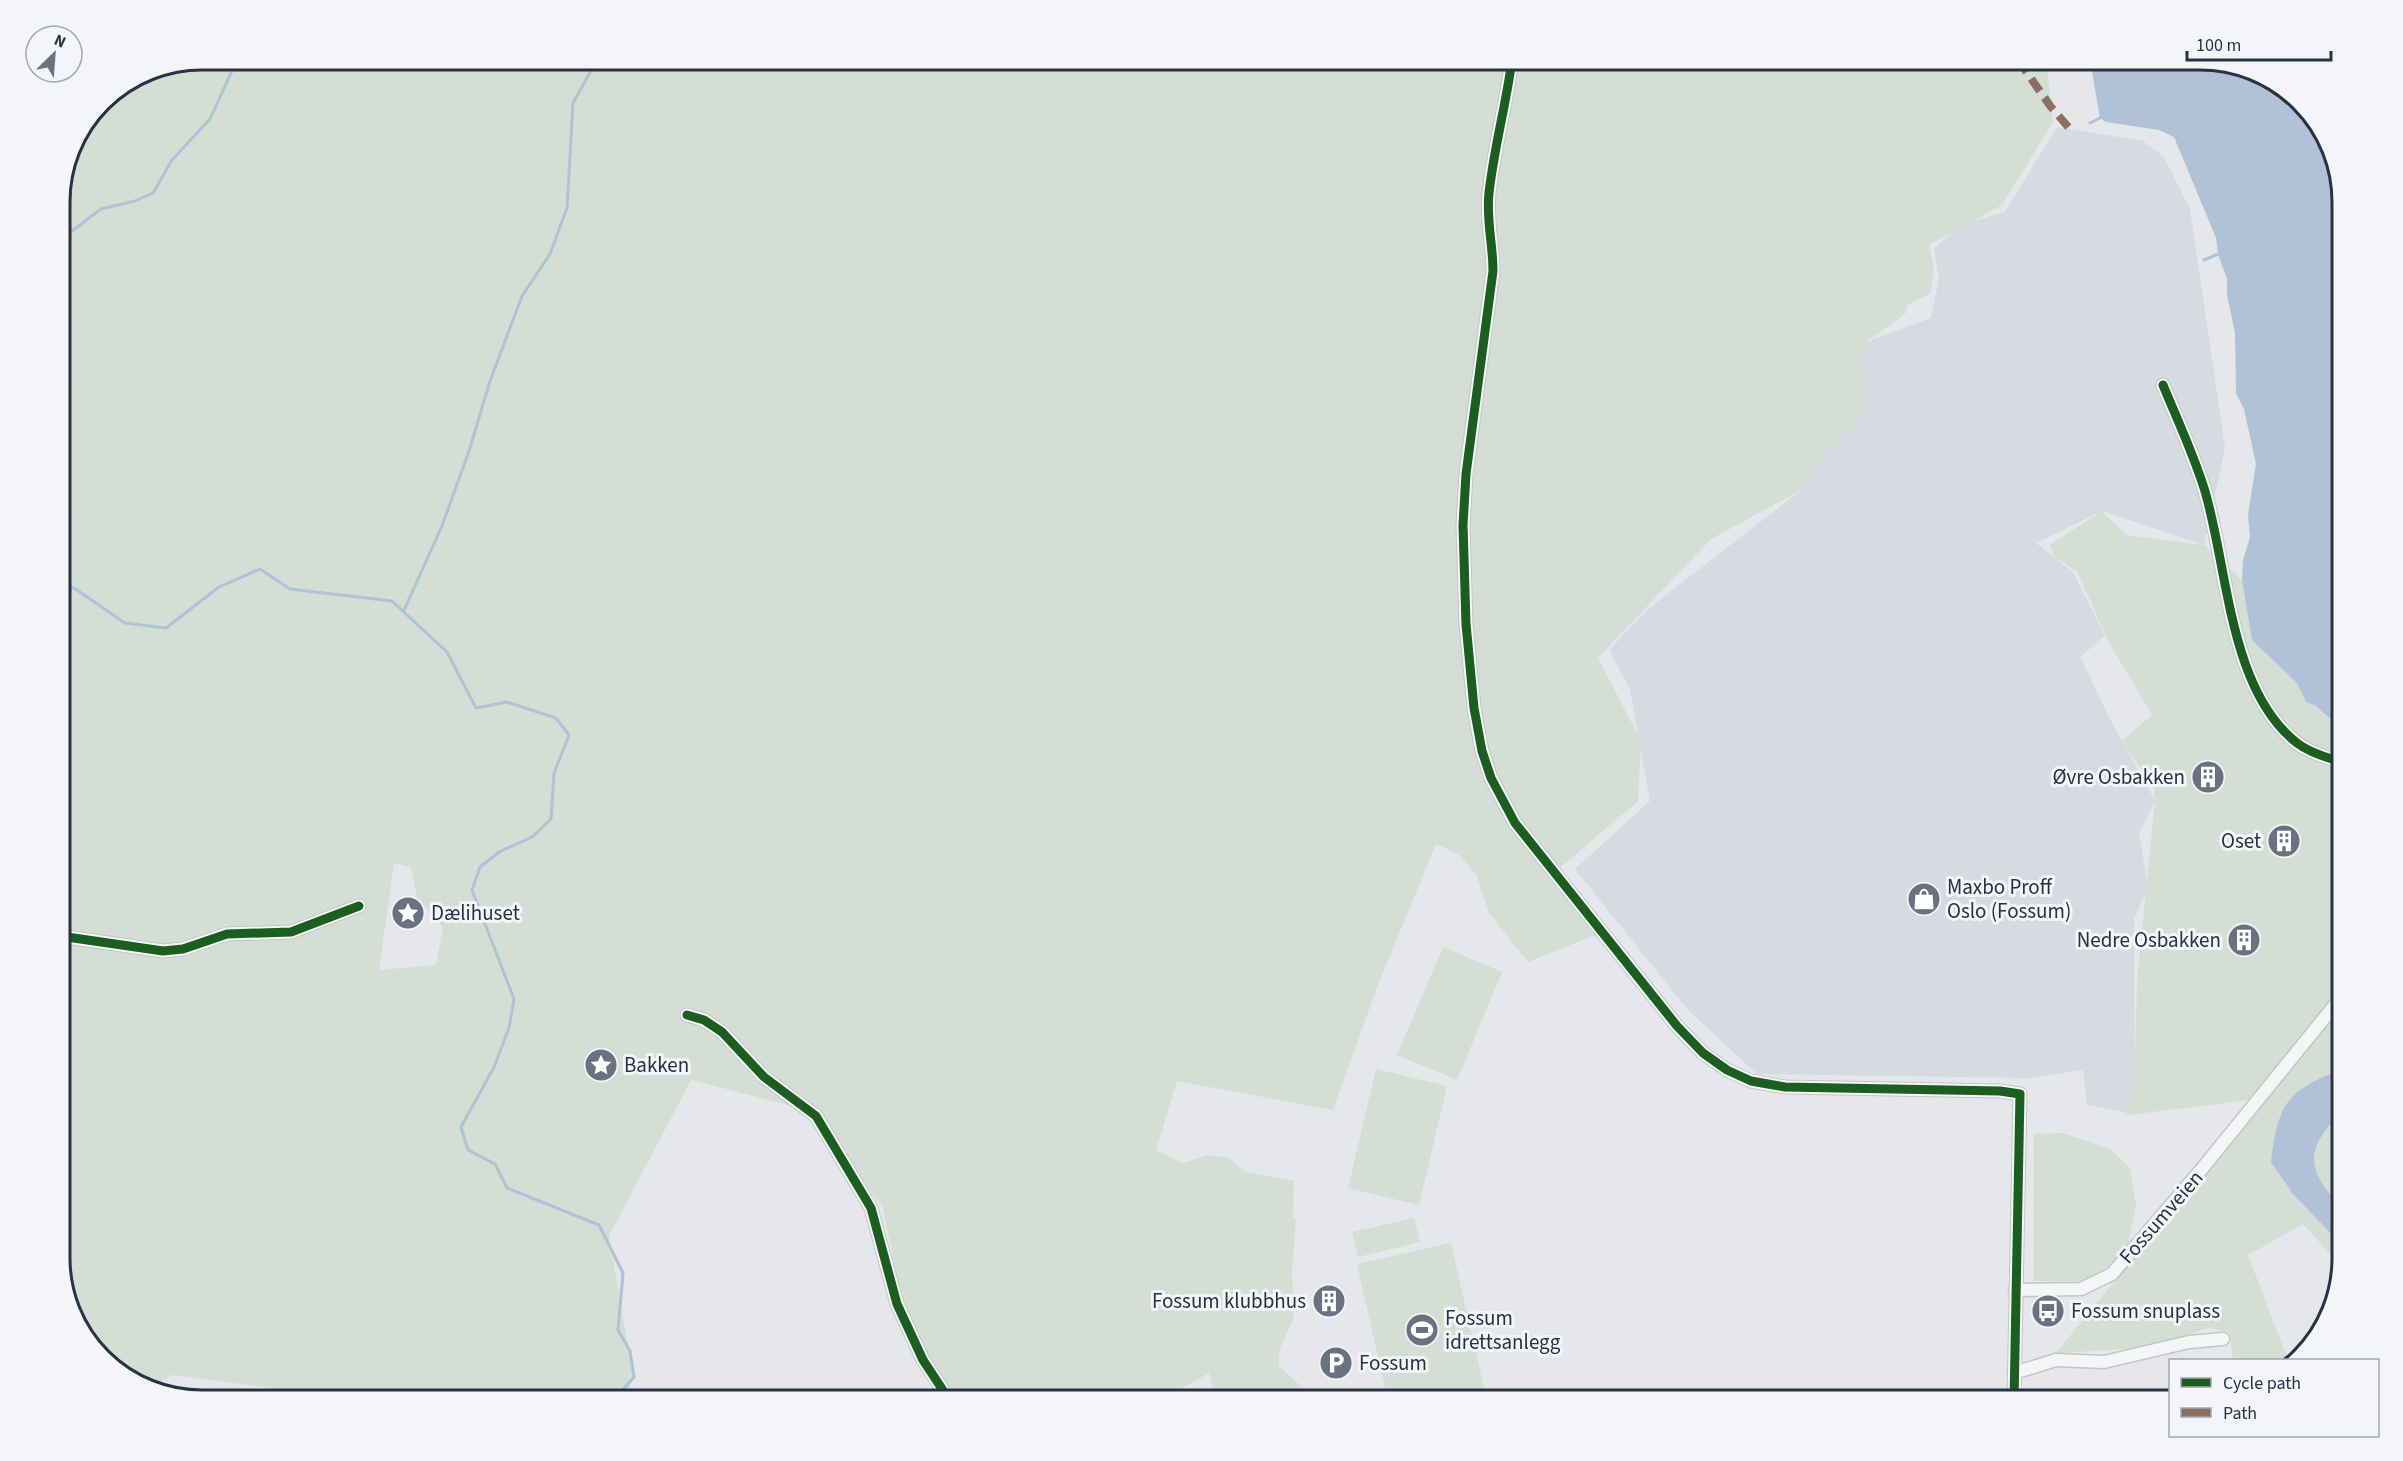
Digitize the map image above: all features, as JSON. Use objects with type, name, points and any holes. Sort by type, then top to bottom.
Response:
[{"type":"street","points":[[1510,70],[1489,193],[1487,222],[1493,241],[1493,271],[1466,474],[1463,525],[1466,624],[1473,708],[1482,751],[1491,778],[1515,823],[1571,896],[1677,1026],[1703,1053],[1727,1070],[1752,1081],[1785,1087],[2000,1091],[2020,1094],[2014,1390]]},
{"type":"street","points":[[2163,386],[2204,488],[2243,656],[2260,695],[2279,725],[2297,743],[2321,756],[2332,759]]},
{"type":"street","points":[[71,938],[163,951],[183,949],[227,934],[291,932],[358,906]]},
{"type":"street","name":"Fossumveien","points":[[2015,1290],[2081,1289],[2112,1274],[2201,1170],[2332,1009]]},
{"type":"street","points":[[687,1015],[704,1020],[722,1032],[764,1077],[816,1116],[868,1202],[878,1227],[888,1278],[897,1304],[923,1359],[943,1390]]},
{"type":"street","points":[[2014,1373],[2056,1360],[2104,1362],[2189,1342],[2223,1339]]},
{"type":"shaded area","points":[[202,70],[2047,70],[2053,122],[2002,205],[1929,245],[1934,266],[1931,293],[1907,305],[1905,314],[1866,342],[1862,360],[1864,413],[1812,466],[1805,488],[1711,539],[1598,658],[1641,741],[1638,801],[1555,872],[1600,933],[1528,962],[1489,913],[1476,874],[1458,854],[1436,844],[1377,987],[1333,1110],[1177,1081],[1156,1150],[1183,1163],[1208,1155],[1229,1158],[1245,1172],[1294,1181],[1293,1218],[1296,1219],[1292,1272],[1294,1317],[1279,1350],[1279,1366],[1305,1390],[1213,1390],[1209,1373],[1179,1390],[949,1390],[906,1321],[883,1208],[811,1111],[691,1080],[609,1236],[633,1375],[630,1390],[287,1390],[172,1375],[159,1383],[136,1373],[109,1352],[88,1324],[81,1309],[75,1293],[71,1267],[71,194],[75,168],[88,136],[115,103],[136,88],[177,73]],"holes":[[[394,863],[411,867],[417,898],[443,928],[436,965],[379,970]]]},
{"type":"shaded area","points":[[2057,127],[2143,141],[2164,157],[2190,209],[2225,448],[2204,545],[2102,511],[2036,543],[2073,572],[2105,636],[2080,657],[2110,719],[2155,801],[2139,833],[2148,888],[2134,918],[2135,1065],[2128,1115],[2125,1112],[2087,1105],[2083,1070],[2029,1078],[1757,1074],[1688,1010],[1575,869],[1650,801],[1630,689],[1609,650],[1648,609],[1804,488],[1812,466],[1864,413],[1862,360],[1866,342],[1931,318],[1939,279],[1934,249],[1959,225],[2005,212]]},
{"type":"shaded area","points":[[2102,511],[2126,535],[2204,545],[2242,580],[2252,640],[2297,683],[2306,702],[2315,705],[2332,720],[2332,1256],[2303,1224],[2248,1255],[2286,1359],[2233,1359],[2230,1333],[2209,1328],[2150,1348],[2056,1353],[2194,1184],[2257,1099],[2128,1115],[2135,1065],[2137,982],[2155,801],[2154,788],[2122,741],[2152,715],[2108,641],[2077,571],[2055,557],[2050,545]]},
{"type":"shaded area","points":[[1443,947],[1502,972],[1457,1080],[1397,1055]]},
{"type":"shaded area","points":[[1376,1069],[1447,1086],[1419,1205],[1348,1188]]},
{"type":"shaded area","points":[[2063,1133],[2110,1149],[2130,1168],[2136,1205],[2127,1248],[2106,1268],[2082,1281],[2034,1281],[2034,1134]]},
{"type":"shaded area","points":[[1414,1218],[1420,1242],[1358,1257],[1352,1232]]},
{"type":"shaded area","name":"Fossum idrettsanlegg","points":[[1451,1243],[1484,1390],[1386,1390],[1357,1264]]},
{"type":"water","points":[[2092,70],[2218,72],[2251,81],[2274,93],[2300,115],[2319,144],[2330,177],[2332,194],[2332,720],[2315,705],[2306,702],[2297,683],[2252,640],[2242,580],[2243,560],[2250,537],[2248,515],[2256,464],[2244,409],[2236,393],[2235,333],[2227,295],[2227,279],[2218,254],[2216,238],[2174,137],[2159,130],[2106,122],[2100,118]]},
{"type":"water","points":[[2332,1074],[2332,1122],[2317,1145],[2314,1155],[2317,1174],[2332,1196],[2332,1235],[2293,1194],[2271,1162],[2277,1126],[2282,1112],[2297,1092]]},
{"type":"waterway","points":[[71,232],[101,209],[135,201],[153,193],[172,160],[210,119],[232,70]]},
{"type":"waterway","points":[[404,610],[442,526],[469,451],[490,381],[522,296],[550,254],[567,208],[573,103],[591,70]]},
{"type":"waterway","points":[[2090,123],[2100,118]]},
{"type":"waterway","points":[[2204,260],[2218,254]]},
{"type":"waterway","points":[[71,588],[74,588],[125,623],[166,628],[219,587],[260,569],[290,589],[392,601],[447,652],[476,708],[507,702],[556,718],[569,735],[554,773],[551,819],[532,837],[499,852],[480,867],[472,890],[514,999],[509,1028],[494,1067],[461,1127],[468,1150],[495,1164],[507,1188],[599,1225],[623,1273],[618,1330],[630,1351],[634,1377],[623,1390]]},
{"type":"marked path","points":[[2025,70],[2070,129]]},
{"type":"cycle path","points":[[1510,70],[1489,193],[1488,213],[1493,271],[1466,474],[1463,525],[1466,624],[1474,708],[1482,751],[1491,778],[1515,823],[1677,1026],[1703,1053],[1727,1070],[1751,1081],[1785,1087],[2000,1091],[2020,1094],[2014,1390]]},
{"type":"cycle path","points":[[2163,385],[2204,488],[2234,624],[2244,659],[2257,691],[2274,720],[2297,743],[2332,759]]},
{"type":"cycle path","points":[[71,938],[163,951],[183,949],[227,934],[291,932],[359,906]]},
{"type":"cycle path","points":[[687,1015],[704,1020],[722,1032],[764,1077],[816,1116],[871,1208],[897,1304],[923,1360],[943,1390]]},
{"type":"place","name":"Øvre Osbakken","points":[[2208,777]]},
{"type":"place","name":"Oset","points":[[2284,841]]},
{"type":"place","name":"Maxbo Proff Oslo (Fossum)","points":[[1924,899]]},
{"type":"place","name":"Dælihuset","points":[[408,913]]},
{"type":"place","name":"Nedre Osbakken","points":[[2244,940]]},
{"type":"place","name":"Bakken","points":[[601,1065]]},
{"type":"place","name":"Fossum klubbhus","points":[[1329,1301]]},
{"type":"place","name":"Fossum snuplass","points":[[2048,1311]]},
{"type":"place","name":"Fossum idrettsanlegg","points":[[1422,1330]]},
{"type":"place","name":"Fossum","points":[[1336,1363]]}]
